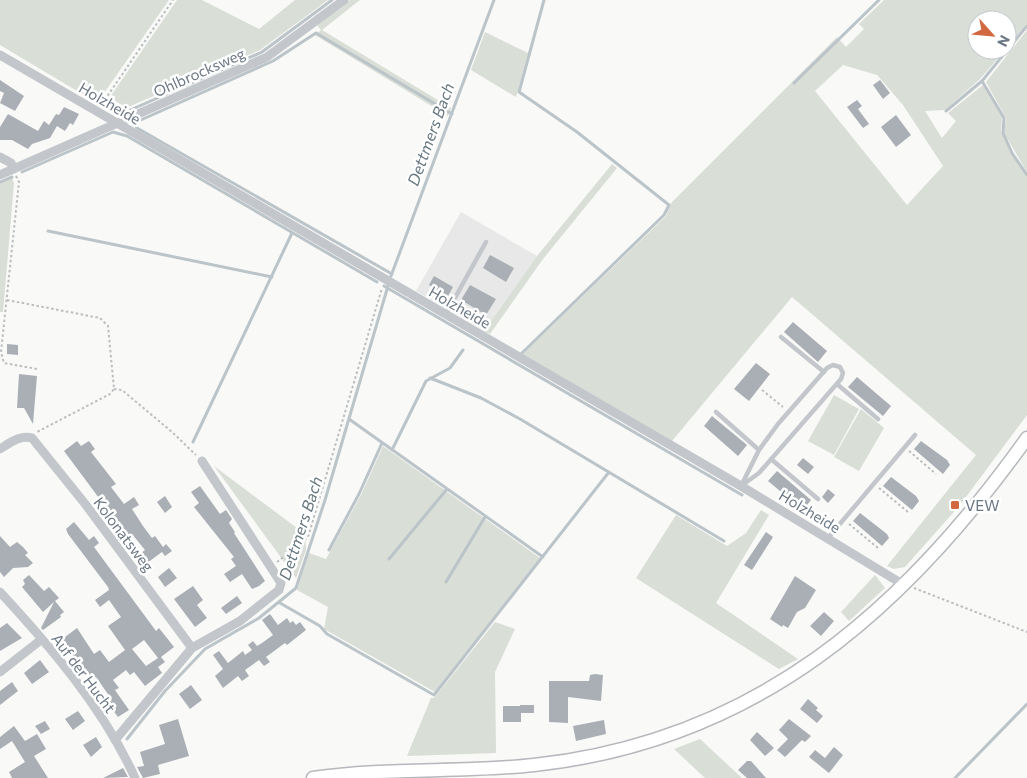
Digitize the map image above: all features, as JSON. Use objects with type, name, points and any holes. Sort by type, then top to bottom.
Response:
[{"type":"main road","points":[[313,778],[374,773],[474,774],[550,763],[616,751],[668,736],[712,720],[750,701],[818,659],[849,636],[904,585],[969,512],[1027,438]]},
{"type":"street","name":"Ohlbrocksweg","points":[[0,176],[267,57],[344,0]]},
{"type":"street","name":"Holzheide","points":[[0,55],[741,486],[904,585]]},
{"type":"street","points":[[0,157],[11,163],[14,169]]},
{"type":"street","points":[[0,449],[16,439],[25,436],[32,438]]},
{"type":"street","name":"Kolonatsweg","points":[[32,438],[86,505],[192,648]]},
{"type":"street","points":[[116,740],[192,648],[240,621],[279,590],[281,583],[271,566],[202,461]]},
{"type":"street","name":"Auf der Hucht","points":[[0,592],[42,639],[84,694],[116,740],[134,778]]},
{"type":"street","points":[[0,672],[42,639]]},
{"type":"lane","points":[[446,314],[486,242]]},
{"type":"lane","points":[[781,337],[824,372]]},
{"type":"lane","points":[[833,365],[840,368],[843,373],[837,384],[760,473],[741,486],[759,450],[789,412],[824,372],[833,365]]},
{"type":"lane","points":[[837,384],[878,419]]},
{"type":"lane","points":[[716,412],[759,450]]},
{"type":"lane","points":[[828,538],[915,435]]},
{"type":"lane","points":[[771,459],[818,499]]},
{"type":"path","points":[[100,114],[102,101],[173,0]]},
{"type":"path","points":[[14,169],[19,182],[1,352],[4,364],[37,369]]},
{"type":"path","points":[[271,566],[308,537],[385,279]]},
{"type":"path","points":[[7,300],[100,318],[108,326],[114,389],[110,394],[34,433],[32,438]]},
{"type":"path","points":[[114,389],[122,390],[172,432],[202,461]]},
{"type":"path","points":[[762,390],[789,412]]},
{"type":"path","points":[[905,447],[936,474]]},
{"type":"path","points":[[874,483],[908,512]]},
{"type":"path","points":[[844,520],[878,548]]},
{"type":"path","points":[[904,585],[935,595],[1027,632]]},
{"type":"shaded area","points":[[0,0],[169,0],[97,103],[0,45]]},
{"type":"shaded area","points":[[177,0],[202,0],[259,29],[295,0],[328,0],[260,50],[126,108],[110,97]]},
{"type":"shaded area","points":[[350,0],[360,0],[322,30],[451,108],[448,116],[315,35],[321,30],[317,25]]},
{"type":"shaded area","points":[[884,0],[1027,0],[1027,24],[1017,36],[1017,10],[967,10],[967,60],[996,60],[980,79],[945,110],[925,111],[942,138],[956,121],[948,113],[983,85],[1002,117],[1001,132],[1011,153],[1027,177],[1027,415],[960,505],[905,567],[894,569],[887,566],[976,455],[792,297],[672,441],[523,354],[666,216],[671,203],[837,37],[846,47],[864,29],[859,24]],"holes":[[[843,65],[877,75],[903,105],[943,166],[907,205],[815,91]]]},
{"type":"shaded area","points":[[1027,30],[1027,172],[1004,133],[1006,118],[986,82],[1003,60],[1017,60],[1017,43]]},
{"type":"shaded area","points":[[485,32],[528,53],[516,97],[471,70]]},
{"type":"shaded area","points":[[612,164],[617,168],[543,259],[490,334],[484,331],[537,256]]},
{"type":"shaded area","points":[[12,178],[14,183],[3,312],[0,312],[0,183]]},
{"type":"shaded area","points":[[461,212],[537,256],[484,331],[416,291]]},
{"type":"shaded area","points":[[834,395],[859,409],[834,455],[808,441]]},
{"type":"shaded area","points":[[861,409],[884,428],[859,471],[834,457]]},
{"type":"shaded area","points":[[383,446],[540,558],[435,692],[324,629],[328,607],[297,590],[309,553],[326,559],[361,495]]},
{"type":"shaded area","points":[[214,466],[305,534],[306,550],[296,578]]},
{"type":"shaded area","points":[[761,510],[769,515],[716,603],[798,659],[779,669],[636,578],[676,515],[727,546],[746,533]]},
{"type":"shaded area","points":[[875,575],[885,588],[849,621],[841,612]]},
{"type":"shaded area","points":[[495,622],[515,629],[495,672],[496,753],[407,756],[431,698],[434,698]]},
{"type":"shaded area","points":[[700,739],[742,778],[705,778],[674,749]]},
{"type":"building","points":[[0,80],[24,96],[15,111],[0,103],[4,93],[0,91]]},
{"type":"building","points":[[880,80],[890,93],[883,99],[873,85]]},
{"type":"building","points":[[857,100],[862,106],[858,109],[869,124],[863,128],[847,107]]},
{"type":"building","points":[[64,107],[79,114],[73,125],[70,123],[65,131],[57,126],[50,138],[32,144],[28,149],[12,140],[0,140],[0,127],[8,114],[38,131],[44,121],[49,125],[56,114],[59,115]]},
{"type":"building","points":[[896,115],[911,135],[896,147],[881,127]]},
{"type":"building","points":[[490,255],[514,268],[506,282],[483,268]]},
{"type":"building","points":[[434,276],[453,287],[448,296],[429,285]]},
{"type":"building","points":[[470,285],[496,299],[486,315],[461,300]]},
{"type":"building","points":[[793,322],[827,351],[818,362],[784,332]]},
{"type":"building","points":[[7,344],[18,345],[18,355],[7,354]]},
{"type":"building","points":[[756,363],[770,374],[749,401],[734,389]]},
{"type":"building","points":[[19,374],[37,376],[33,424],[24,408],[17,408]]},
{"type":"building","points":[[857,377],[891,406],[883,416],[848,387]]},
{"type":"building","points":[[712,416],[747,445],[738,456],[704,426]]},
{"type":"building","points":[[77,441],[81,446],[89,441],[95,449],[91,452],[116,484],[111,487],[124,504],[134,497],[139,505],[132,509],[143,526],[152,538],[155,536],[163,547],[166,544],[172,551],[165,556],[162,552],[147,563],[140,554],[145,550],[132,534],[128,537],[64,451]]},
{"type":"building","points":[[921,441],[947,460],[950,465],[943,474],[914,449]]},
{"type":"building","points":[[803,458],[814,467],[808,474],[797,465]]},
{"type":"building","points":[[777,471],[811,500],[803,510],[768,481]]},
{"type":"building","points":[[891,477],[916,496],[919,501],[912,510],[883,486]]},
{"type":"building","points":[[200,486],[220,514],[226,510],[232,519],[229,523],[234,533],[265,581],[259,586],[252,589],[242,574],[230,582],[224,574],[236,566],[231,559],[234,557],[194,507],[199,503],[191,492]]},
{"type":"building","points":[[828,489],[835,495],[828,503],[822,497]]},
{"type":"building","points":[[165,496],[172,507],[165,513],[157,502]]},
{"type":"building","points":[[860,513],[887,534],[889,538],[882,546],[853,521]]},
{"type":"building","points":[[74,522],[89,540],[94,536],[99,543],[94,547],[156,631],[159,628],[174,647],[161,657],[165,662],[158,667],[162,673],[145,686],[134,672],[130,675],[126,670],[113,680],[119,688],[115,690],[129,710],[118,717],[110,706],[109,702],[112,700],[96,677],[90,681],[61,640],[77,628],[94,654],[100,650],[109,662],[125,650],[108,626],[121,617],[109,600],[100,607],[95,600],[109,590],[108,587],[66,529]],"holes":[[[144,640],[158,658],[146,666],[132,649]]]},
{"type":"building","points":[[766,532],[773,537],[752,570],[744,565]]},
{"type":"building","points":[[0,536],[10,547],[17,542],[28,553],[25,555],[33,563],[28,567],[13,568],[4,577],[0,572]]},
{"type":"building","points":[[169,568],[177,578],[165,587],[158,577]]},
{"type":"building","points":[[29,575],[44,591],[49,587],[59,598],[55,601],[64,612],[60,615],[61,617],[43,630],[41,628],[54,602],[43,612],[22,587],[25,584],[23,580]]},
{"type":"building","points":[[795,576],[816,590],[805,608],[797,612],[788,628],[783,625],[782,627],[770,619]]},
{"type":"building","points":[[193,586],[203,600],[197,605],[207,618],[195,627],[174,599]]},
{"type":"building","points":[[237,596],[242,603],[226,614],[221,608]]},
{"type":"building","points":[[824,612],[834,621],[821,636],[810,626]]},
{"type":"building","points":[[270,614],[278,625],[287,618],[290,623],[293,621],[296,625],[300,622],[306,630],[287,645],[285,643],[266,657],[270,662],[264,666],[259,660],[245,670],[249,676],[242,681],[238,676],[223,688],[215,676],[223,669],[213,655],[219,651],[228,663],[243,651],[245,655],[252,650],[248,645],[253,641],[257,646],[262,643],[273,635],[262,620]]},
{"type":"building","points":[[7,623],[22,638],[0,651],[0,628]]},
{"type":"building","points":[[40,660],[49,672],[32,684],[24,673]]},
{"type":"building","points":[[590,675],[603,675],[601,701],[568,697],[568,723],[549,722],[549,681],[589,681]]},
{"type":"building","points":[[12,682],[18,691],[0,705],[0,691]]},
{"type":"building","points":[[191,685],[202,700],[190,709],[179,694]]},
{"type":"building","points":[[808,699],[818,708],[816,710],[823,716],[817,723],[800,709]]},
{"type":"building","points":[[534,705],[534,713],[521,713],[521,722],[503,722],[503,706]]},
{"type":"building","points":[[78,711],[85,721],[73,730],[65,719]]},
{"type":"building","points":[[178,719],[189,756],[158,765],[160,774],[143,778],[137,767],[144,766],[140,752],[165,744],[159,725]]},
{"type":"building","points":[[789,719],[811,736],[805,742],[802,740],[785,757],[777,750],[788,739],[779,730]]},
{"type":"building","points":[[604,720],[606,734],[576,741],[573,726]]},
{"type":"building","points":[[45,721],[50,729],[41,734],[35,726]]},
{"type":"building","points":[[14,726],[25,741],[37,734],[46,749],[34,756],[48,778],[12,778],[9,772],[25,762],[12,741],[0,749],[0,737]]},
{"type":"building","points":[[757,732],[774,748],[765,756],[750,740]]},
{"type":"building","points":[[96,737],[102,747],[91,757],[83,745]]},
{"type":"building","points":[[834,747],[843,755],[829,773],[809,757],[815,750],[825,758]]},
{"type":"building","points":[[747,761],[751,761],[766,778],[747,778],[738,770]]},
{"type":"building","points":[[123,768],[128,777],[103,778]]},
{"type":"waterway","points":[[119,115],[262,52],[332,0]]},
{"type":"waterway","name":"Dettmers Bach","points":[[391,276],[494,0]]},
{"type":"waterway","points":[[522,353],[664,215],[669,205],[577,132],[519,92],[544,0]]},
{"type":"waterway","points":[[794,83],[879,0]]},
{"type":"waterway","points":[[946,111],[982,81],[1027,26]]},
{"type":"waterway","points":[[392,274],[137,128],[134,123],[273,61],[316,33],[452,114]]},
{"type":"waterway","points":[[982,81],[1004,118],[1003,133],[1012,153],[1027,175]]},
{"type":"waterway","points":[[22,172],[113,132],[127,136],[377,282]]},
{"type":"waterway","points":[[0,182],[12,177]]},
{"type":"waterway","points":[[48,231],[272,277]]},
{"type":"waterway","points":[[193,442],[292,233]]},
{"type":"waterway","points":[[384,286],[742,495]]},
{"type":"waterway","name":"Dettmers Bach","points":[[127,739],[165,691],[205,649],[259,618],[296,588],[325,500],[388,286]]},
{"type":"waterway","points":[[392,450],[426,381],[450,368],[463,350]]},
{"type":"waterway","points":[[430,378],[481,398],[520,419],[724,541]]},
{"type":"waterway","points":[[349,419],[543,557]]},
{"type":"waterway","points":[[329,550],[359,494],[382,443]]},
{"type":"waterway","points":[[280,603],[320,626],[327,634],[434,695],[609,472]]},
{"type":"waterway","points":[[389,559],[447,489]]},
{"type":"waterway","points":[[446,582],[485,517]]},
{"type":"waterway","points":[[955,778],[1027,704]]},
{"type":"place","name":"VEW","points":[[955,505]]}]
